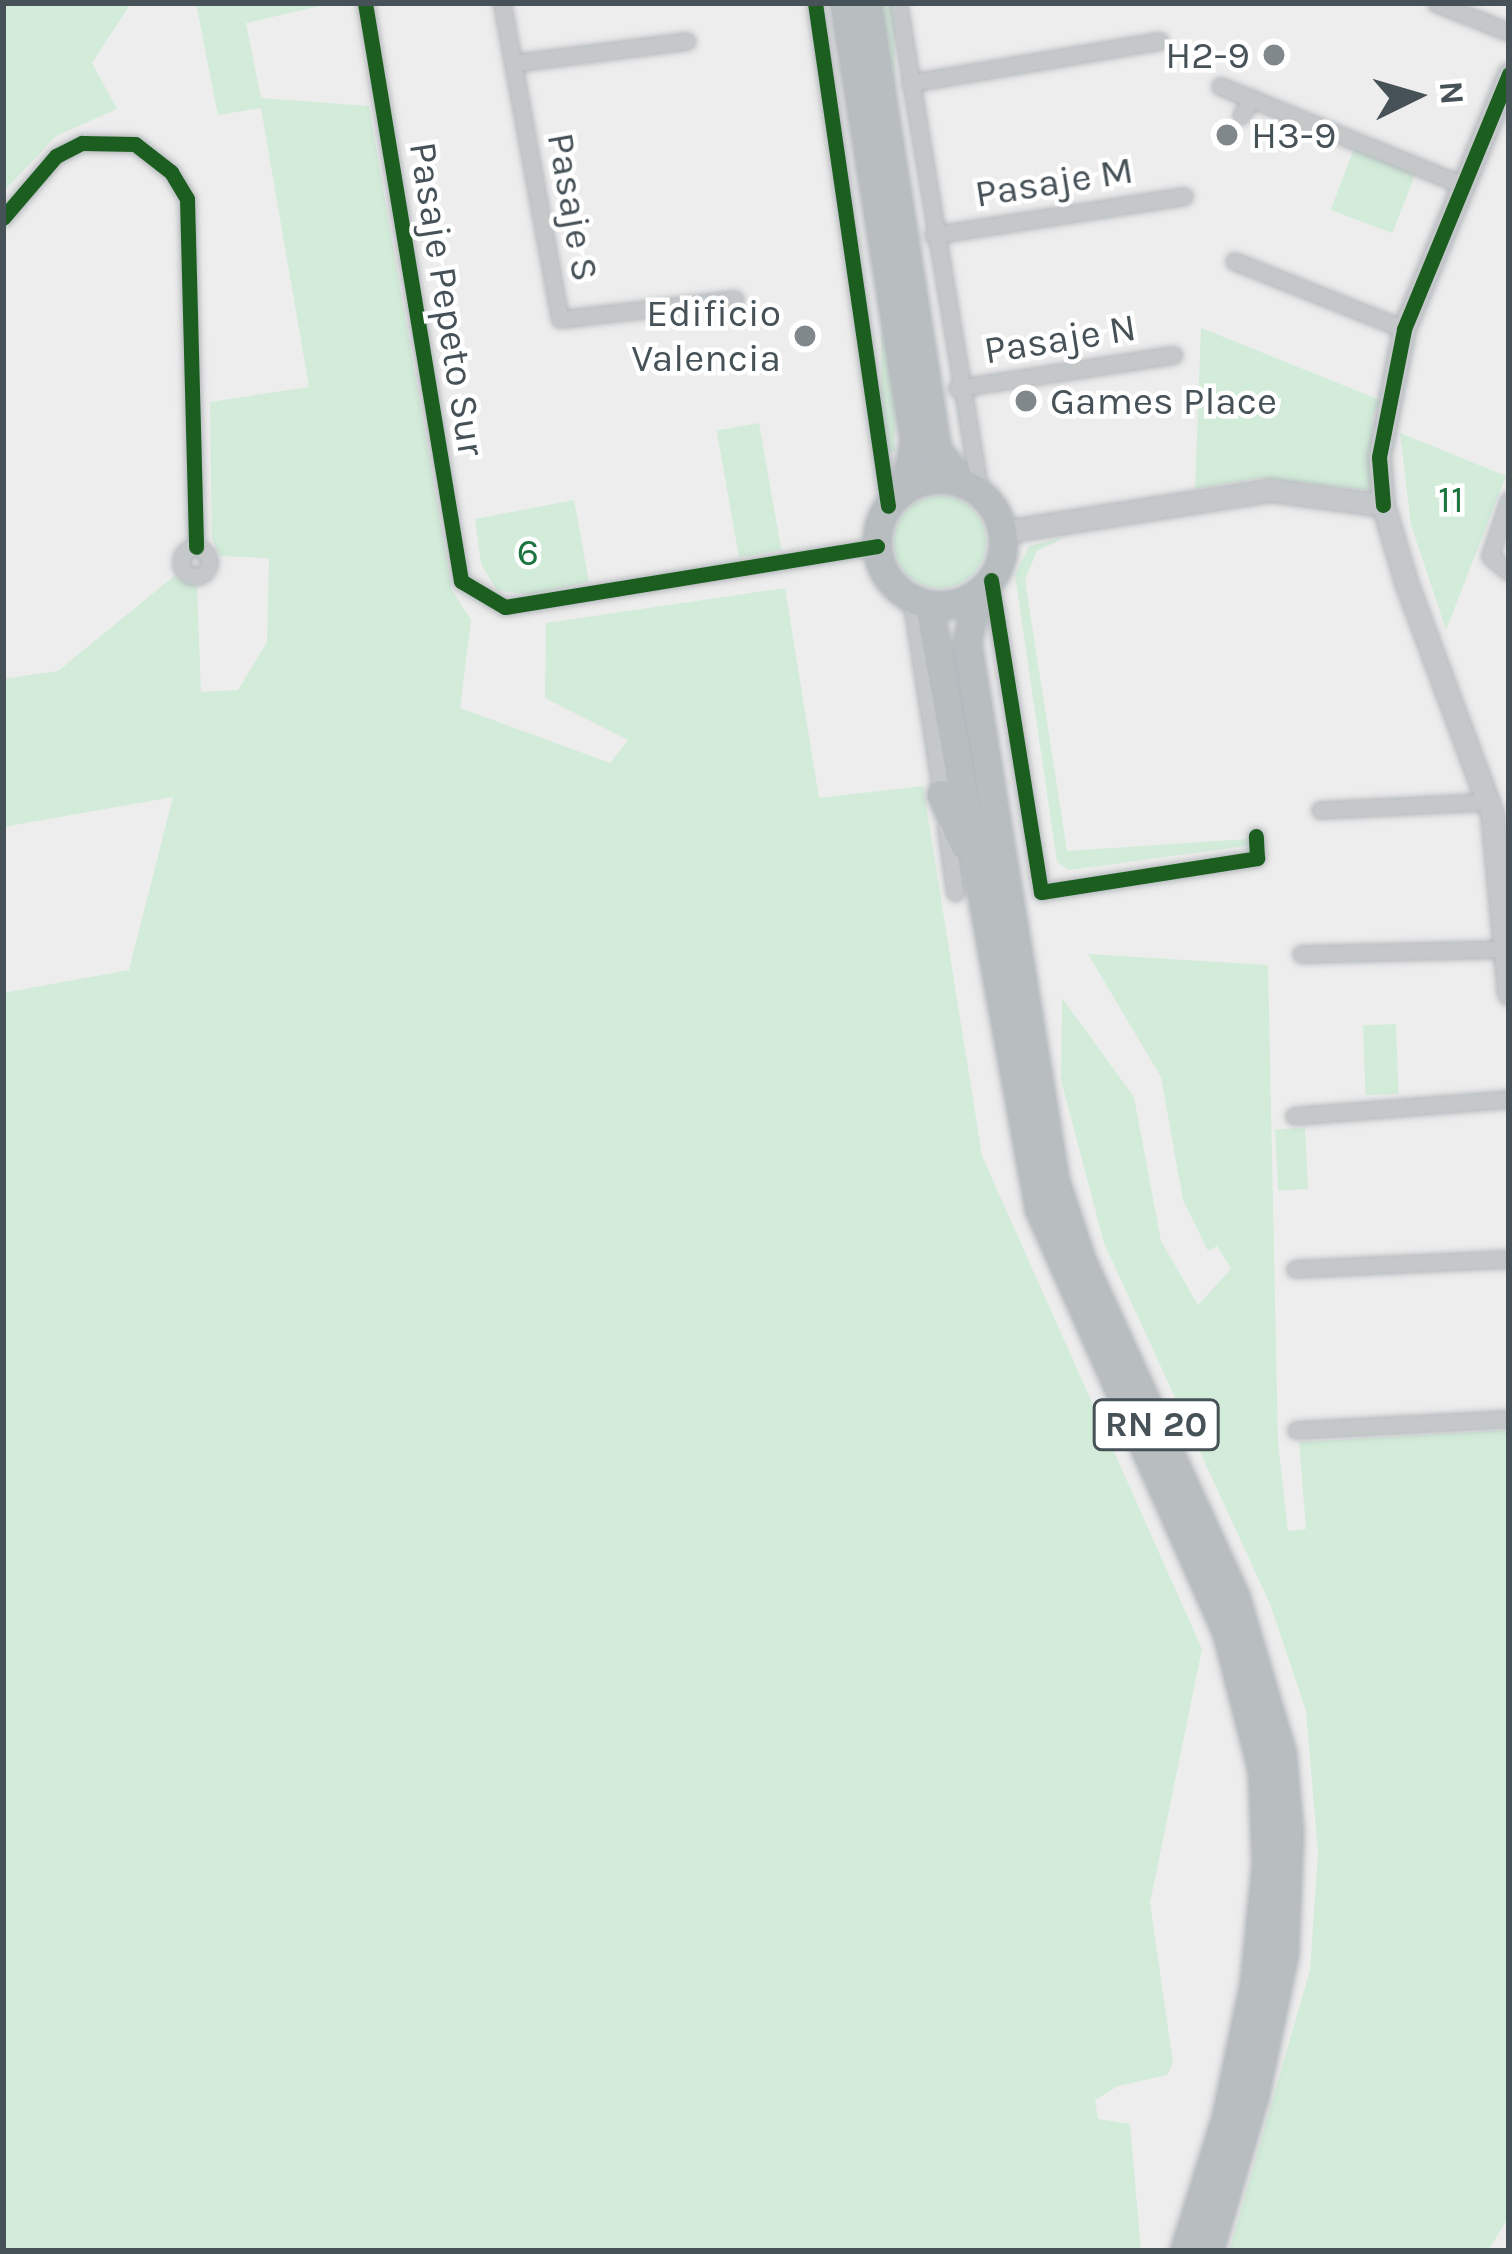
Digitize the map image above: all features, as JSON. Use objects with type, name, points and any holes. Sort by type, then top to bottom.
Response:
[{"type":"highway","points":[[844,3],[914,441],[877,546]]},
{"type":"highway","points":[[867,3],[937,449],[1002,532]]},
{"type":"highway","points":[[896,498],[928,480],[972,489]]},
{"type":"highway","name":"RN 20","points":[[1002,532],[967,642],[1055,1181],[1082,1262],[1235,1596],[1282,1754],[1289,1832],[1284,1954],[1209,2251]]},
{"type":"highway","name":"RN 20","points":[[877,546],[887,577],[920,602],[967,884],[1039,1209],[1227,1634],[1262,1770],[1266,1864],[1254,1983],[1226,2117],[1184,2251]]},
{"type":"highway","points":[[920,602],[984,587]]},
{"type":"highway","points":[[941,794],[967,884]]},
{"type":"main road","points":[[1509,74],[1404,328],[1379,457],[1382,505],[1496,812],[1509,993]]},
{"type":"main road","points":[[1002,532],[1270,490],[1382,505]]},
{"type":"street","name":"Pasaje Pepeto Sur","points":[[365,3],[461,580],[481,598],[505,607],[877,546]]},
{"type":"street","name":"Pasaje S","points":[[502,3],[560,319],[735,298]]},
{"type":"street","points":[[815,3],[896,498]]},
{"type":"street","points":[[898,3],[972,489]]},
{"type":"street","points":[[1436,3],[1509,32]]},
{"type":"street","points":[[513,63],[687,40]]},
{"type":"street","points":[[910,83],[1159,41]]},
{"type":"street","points":[[1220,86],[1463,185]]},
{"type":"street","points":[[1240,116],[1252,98]]},
{"type":"street","points":[[3,218],[56,156],[82,143],[135,144],[171,172],[187,199],[196,548]]},
{"type":"street","name":"Pasaje M","points":[[933,235],[1184,196]]},
{"type":"street","points":[[1234,261],[1404,328]]},
{"type":"street","name":"Pasaje N","points":[[957,388],[1173,355]]},
{"type":"street","points":[[1509,500],[1490,556],[1509,572]]},
{"type":"street","points":[[984,587],[1041,892],[1257,858],[1256,836]]},
{"type":"street","points":[[920,602],[941,794]]},
{"type":"street","points":[[1320,810],[1496,812]]},
{"type":"street","points":[[1301,954],[1506,949]]},
{"type":"street","points":[[1294,1116],[1509,1099]]},
{"type":"street","points":[[1295,1269],[1509,1259]]},
{"type":"street","points":[[1296,1430],[1509,1419]]},
{"type":"green space","points":[[3,3],[131,3],[92,63],[117,109],[56,136],[3,192]]},
{"type":"green space","points":[[196,3],[333,3],[246,23],[261,98],[369,106],[452,590],[471,620],[460,708],[610,763],[628,740],[545,698],[546,623],[785,588],[819,798],[923,786],[982,1156],[1202,1649],[1150,1903],[1173,2063],[1167,2075],[1118,2086],[1095,2100],[1098,2119],[1130,2124],[1141,2251],[3,2251],[3,993],[129,970],[173,797],[3,827],[3,679],[58,671],[174,576],[197,586],[201,692],[238,690],[267,642],[269,558],[220,556],[212,539],[210,402],[309,387],[261,108],[218,115]]},
{"type":"green space","points":[[881,3],[895,3],[895,452],[881,452]]},
{"type":"green space","points":[[1354,149],[1416,173],[1392,233],[1331,210]]},
{"type":"green space","points":[[1201,328],[1380,400],[1372,418],[1373,484],[1367,490],[1260,478],[1195,489]]},
{"type":"green space","points":[[759,423],[781,550],[739,558],[717,430]]},
{"type":"green space","name":"11","points":[[1400,433],[1506,476],[1446,630],[1411,525]]},
{"type":"green space","points":[[940,496],[972,510],[986,542],[972,574],[940,588],[908,574],[894,542],[908,510]]},
{"type":"green space","name":"6","points":[[574,500],[589,582],[529,595],[497,590],[481,564],[475,519]]},
{"type":"green space","points":[[1065,537],[1037,551],[1025,580],[1067,851],[1247,839],[1253,845],[1069,870],[1057,862],[1015,575],[1029,546]]},
{"type":"green space","points":[[1088,954],[1268,965],[1278,1443],[1288,1531],[1306,1529],[1299,1442],[1509,1430],[1509,2216],[1488,2251],[1229,2251],[1310,1970],[1318,1853],[1306,1711],[1270,1604],[1104,1243],[1061,1080],[1062,998],[1134,1097],[1161,1241],[1198,1305],[1231,1269],[1217,1246],[1208,1251],[1183,1200],[1161,1077]]},
{"type":"green space","points":[[1396,1024],[1398,1094],[1365,1095],[1363,1025]]},
{"type":"green space","points":[[1305,1128],[1308,1189],[1278,1190],[1275,1130]]},
{"type":"cycle path","points":[[365,3],[461,581],[505,607],[877,546]]},
{"type":"cycle path","points":[[815,3],[888,506]]},
{"type":"cycle path","points":[[1383,505],[1379,457],[1404,329],[1509,74]]},
{"type":"cycle path","points":[[3,218],[56,156],[82,143],[135,144],[171,172],[187,199],[196,547]]},
{"type":"cycle path","points":[[991,580],[1041,892],[1257,858],[1256,836]]},
{"type":"place","name":"H2-9","points":[[1274,55]]},
{"type":"place","name":"H3-9","points":[[1227,135]]},
{"type":"place","name":"Edificio Valencia","points":[[805,336]]},
{"type":"place","name":"Games Place","points":[[1026,401]]}]
